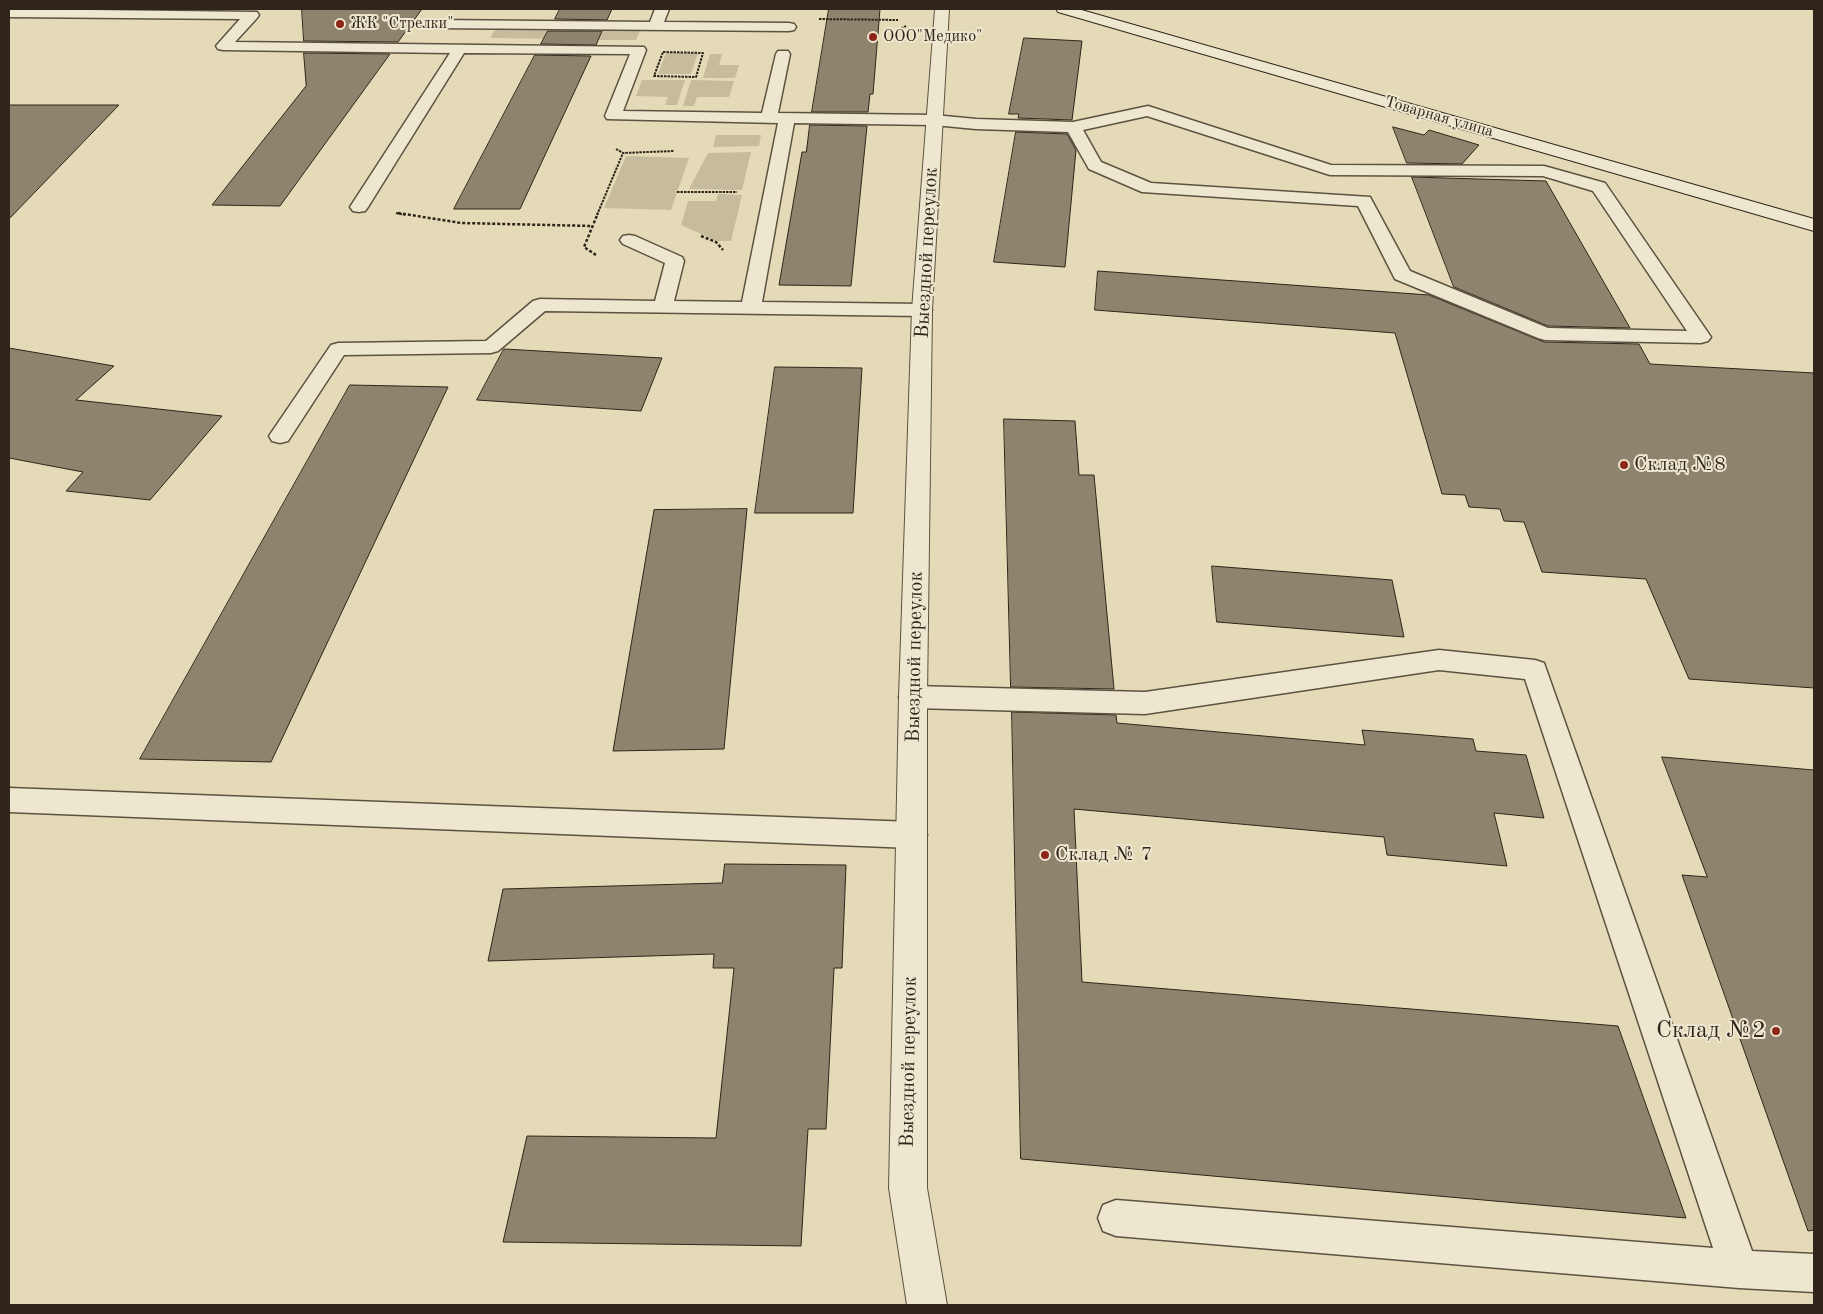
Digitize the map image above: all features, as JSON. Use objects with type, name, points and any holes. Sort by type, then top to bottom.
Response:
[{"type":"street","name":"Выездной переулок","points":[[927,1305],[908,1188],[912,835],[922,310],[942,9]]},
{"type":"street","name":"Товарная улица","points":[[1063,9],[1814,225]]},
{"type":"lane","points":[[655,26],[662,9]]},
{"type":"lane","points":[[9,13],[252,15],[223,46],[639,50],[613,116],[934,120],[976,124],[1072,127],[1148,112],[1330,170],[1544,171],[1599,187],[1701,337],[1545,334],[1402,275],[1364,201],[1148,188],[1094,165],[1072,127]]},
{"type":"lane","points":[[434,24],[789,27]]},
{"type":"lane","points":[[359,208],[460,48]]},
{"type":"lane","points":[[769,118],[783,54]]},
{"type":"lane","points":[[751,308],[787,118]]},
{"type":"lane","points":[[628,240],[676,261],[663,307]]},
{"type":"lane","points":[[280,436],[338,349],[491,347],[540,305],[922,310]]},
{"type":"lane","points":[[914,697],[1145,703],[1439,660],[1535,670],[1739,1269]]},
{"type":"lane","points":[[9,800],[912,835]]},
{"type":"lane","points":[[1116,1218],[1739,1269],[1814,1273]]},
{"type":"path","points":[[663,52],[703,52],[696,77],[671,76],[654,76],[663,52]]},
{"type":"path","points":[[584,247],[623,153]]},
{"type":"path","points":[[677,192],[740,192]]},
{"type":"path","points":[[359,208],[461,223],[592,226]]},
{"type":"path","points":[[597,214],[602,214]]},
{"type":"shaded area","points":[[495,30],[564,31],[573,39],[490,38]]},
{"type":"shaded area","points":[[580,30],[640,31],[636,40],[575,40]]},
{"type":"shaded area","points":[[666,53],[698,53],[691,74],[658,74]]},
{"type":"shaded area","points":[[710,54],[722,54],[719,65],[739,65],[735,78],[703,78]]},
{"type":"shaded area","points":[[642,80],[685,80],[677,105],[665,105],[668,97],[636,96]]},
{"type":"shaded area","points":[[691,80],[734,81],[729,97],[697,97],[694,106],[683,106]]},
{"type":"shaded area","points":[[716,135],[761,135],[759,146],[713,147]]},
{"type":"shaded area","points":[[751,152],[742,190],[689,189],[708,153]]},
{"type":"shaded area","points":[[626,156],[689,158],[671,210],[604,208]]},
{"type":"shaded area","points":[[718,194],[742,195],[731,241],[717,241],[681,225],[688,201],[716,201]]},
{"type":"building","name":"ЖК \"Стрелки\"","points":[[302,9],[422,9],[398,42],[304,41]]},
{"type":"building","points":[[560,9],[612,9],[607,20],[555,19]]},
{"type":"building","points":[[829,9],[880,9],[873,94],[870,94],[868,112],[812,112]]},
{"type":"building","points":[[548,31],[602,31],[596,45],[541,44]]},
{"type":"building","points":[[1024,38],[1082,41],[1072,120],[1018,118],[1019,114],[1009,114]]},
{"type":"building","points":[[304,53],[390,54],[280,206],[212,205],[306,86]]},
{"type":"building","points":[[535,55],[591,56],[520,209],[454,209]]},
{"type":"building","points":[[9,105],[119,105],[9,219]]},
{"type":"building","points":[[810,125],[867,126],[851,286],[779,285],[802,152],[806,152]]},
{"type":"building","points":[[1393,127],[1424,135],[1429,130],[1479,145],[1462,164],[1407,163]]},
{"type":"building","points":[[1016,132],[1067,134],[1076,150],[1065,267],[994,262]]},
{"type":"building","points":[[1412,177],[1546,181],[1630,328],[1548,326],[1454,287]]},
{"type":"building","name":"Склад №8","points":[[1098,271],[1429,295],[1544,342],[1639,344],[1650,364],[1814,373],[1814,688],[1689,679],[1646,579],[1542,572],[1524,522],[1504,521],[1500,509],[1469,507],[1465,495],[1442,494],[1395,333],[1095,310]]},
{"type":"building","points":[[9,348],[114,366],[76,400],[222,416],[150,500],[66,491],[83,472],[9,458]]},
{"type":"building","points":[[504,349],[662,358],[641,411],[477,400]]},
{"type":"building","points":[[775,367],[862,368],[853,513],[755,513]]},
{"type":"building","points":[[350,385],[448,387],[271,762],[140,759]]},
{"type":"building","points":[[1004,419],[1075,421],[1079,475],[1094,475],[1114,689],[1011,687]]},
{"type":"building","points":[[747,509],[724,749],[613,751],[654,510]]},
{"type":"building","points":[[1212,566],[1392,580],[1404,637],[1217,622]]},
{"type":"building","name":"Склад № 7","points":[[1012,712],[1116,715],[1117,723],[1365,745],[1362,730],[1473,739],[1476,751],[1526,755],[1544,818],[1494,813],[1507,866],[1387,855],[1384,837],[1074,809],[1082,982],[1618,1026],[1686,1218],[1021,1159]]},
{"type":"building","name":"Склад №2","points":[[1662,757],[1814,770],[1814,1230],[1808,1231],[1682,875],[1707,877]]},
{"type":"building","points":[[725,864],[846,865],[842,968],[834,968],[826,1129],[808,1129],[801,1246],[503,1242],[527,1136],[716,1138],[734,968],[713,968],[714,954],[488,961],[503,889],[722,883]]},
{"type":"place","name":"ЖК \"Стрелки\"","points":[[340,24]]},
{"type":"place","name":"ООО\"Медико\"","points":[[873,37]]},
{"type":"place","name":"Склад №8","points":[[1624,465]]},
{"type":"place","name":"Склад № 7","points":[[1045,855]]},
{"type":"place","name":"Склад №2","points":[[1776,1031]]}]
